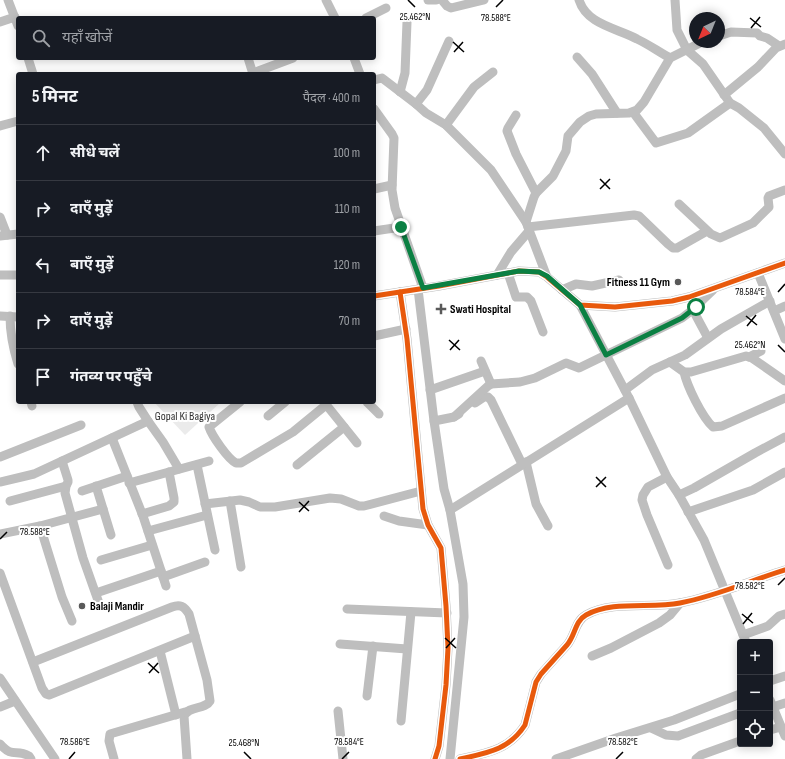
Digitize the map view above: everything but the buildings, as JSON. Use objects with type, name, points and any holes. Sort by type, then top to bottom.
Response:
[{"type":"street","points":[[8,0],[16,20]]},
{"type":"street","points":[[326,0],[334,16]]},
{"type":"street","points":[[428,0],[436,0]]},
{"type":"street","points":[[442,0],[451,8],[484,0]]},
{"type":"street","points":[[579,0],[586,14],[594,20],[637,38],[670,58]]},
{"type":"street","points":[[675,0],[677,30],[687,50],[703,64],[730,103],[739,108],[764,128],[785,154]]},
{"type":"street","points":[[370,16],[386,8]]},
{"type":"street","points":[[0,22],[16,22]]},
{"type":"street","points":[[400,92],[405,73],[407,22]]},
{"type":"street","points":[[724,95],[782,45],[760,36],[757,33],[732,32],[725,34]]},
{"type":"street","points":[[416,104],[428,90],[449,41]]},
{"type":"street","points":[[497,275],[528,227],[536,193],[553,176],[566,151],[568,136],[576,127],[590,116],[596,114],[633,112],[641,107],[670,58],[691,48]]},
{"type":"street","points":[[577,57],[592,74],[618,113]]},
{"type":"street","points":[[29,60],[32,72]]},
{"type":"street","points":[[249,60],[252,72]]},
{"type":"street","points":[[258,72],[288,60]]},
{"type":"street","points":[[355,60],[359,72]]},
{"type":"street","points":[[446,125],[474,88],[493,72]]},
{"type":"street","points":[[376,80],[382,78],[426,113],[446,125],[491,170],[528,227],[547,276]]},
{"type":"street","points":[[633,112],[656,143],[688,133],[730,103]]},
{"type":"street","points":[[376,112],[394,138],[392,196],[421,288],[434,421],[444,489],[450,510],[463,584],[464,617],[450,759]]},
{"type":"street","points":[[516,115],[507,131],[516,154],[536,193]]},
{"type":"street","points":[[0,126],[16,122]]},
{"type":"street","points":[[376,189],[392,185]]},
{"type":"street","points":[[679,204],[707,231],[717,238],[720,238],[748,226],[767,209],[769,196],[785,190]]},
{"type":"street","points":[[528,227],[634,215],[642,219],[673,248],[677,248],[707,231]]},
{"type":"street","points":[[0,217],[4,235],[16,234]]},
{"type":"street","points":[[376,232],[401,227]]},
{"type":"street","points":[[580,305],[615,307],[651,304],[689,297],[785,263]]},
{"type":"street","points":[[376,296],[519,271],[539,272],[547,276],[580,305],[627,394],[667,476],[704,540],[745,638],[768,626],[775,619],[785,614]]},
{"type":"street","points":[[508,273],[516,297],[528,297],[531,301],[543,332]]},
{"type":"street","points":[[758,273],[785,339]]},
{"type":"street","points":[[0,275],[16,275]]},
{"type":"street","points":[[562,290],[576,284],[592,286],[619,280]]},
{"type":"street","points":[[454,417],[479,392],[491,384],[520,382],[535,378],[566,363],[579,368],[682,318],[716,288]]},
{"type":"street","points":[[400,292],[406,329],[423,509],[428,525],[441,548],[447,613],[448,648],[446,685],[439,746],[435,759]]},
{"type":"street","points":[[450,510],[524,463],[627,394],[652,370],[685,355],[708,338],[770,301]]},
{"type":"street","points":[[774,311],[785,306]]},
{"type":"street","points":[[692,310],[708,338]]},
{"type":"street","points":[[0,316],[14,316],[10,331],[12,348],[16,359]]},
{"type":"street","points":[[376,336],[406,329]]},
{"type":"street","points":[[670,362],[684,372],[691,372],[742,357],[749,357],[761,351]]},
{"type":"street","points":[[749,357],[785,381]]},
{"type":"street","points":[[481,361],[491,384]]},
{"type":"street","points":[[430,390],[485,371]]},
{"type":"street","points":[[684,372],[688,385],[713,427],[722,426],[785,398]]},
{"type":"street","points":[[434,421],[454,417],[484,396],[488,397],[524,463],[536,504],[548,526]]},
{"type":"street","points":[[138,404],[179,469]]},
{"type":"street","points":[[238,404],[209,427],[215,438],[236,463],[241,463],[293,432],[325,404],[357,443]]},
{"type":"street","points":[[268,416],[283,404]]},
{"type":"street","points":[[369,404],[379,414]]},
{"type":"street","points":[[0,482],[34,474],[148,422]]},
{"type":"street","points":[[0,457],[80,425]]},
{"type":"street","points":[[297,465],[344,427]]},
{"type":"street","points":[[679,495],[785,437]]},
{"type":"street","points":[[112,438],[142,514],[163,578]]},
{"type":"street","points":[[82,490],[128,479],[168,472],[209,461]]},
{"type":"street","points":[[62,462],[68,480],[65,493],[100,606]]},
{"type":"street","points":[[197,465],[215,550]]},
{"type":"street","points":[[142,514],[169,506],[174,502],[168,472]]},
{"type":"street","points":[[688,512],[753,490],[785,472]]},
{"type":"street","points":[[667,476],[648,487],[642,500],[668,565]]},
{"type":"street","points":[[10,501],[66,486]]},
{"type":"street","points":[[96,486],[111,535]]},
{"type":"street","points":[[206,504],[240,500],[264,508],[330,498],[341,499],[364,506],[421,491]]},
{"type":"street","points":[[230,501],[241,567]]},
{"type":"street","points":[[0,534],[40,526],[103,509]]},
{"type":"street","points":[[148,531],[207,515]]},
{"type":"street","points":[[384,516],[399,521],[428,525]]},
{"type":"street","points":[[40,526],[62,597],[72,621]]},
{"type":"street","points":[[101,560],[152,545]]},
{"type":"street","points":[[96,593],[163,578],[205,562]]},
{"type":"street","points":[[460,759],[502,748],[521,730],[525,725],[536,682],[540,674],[571,640],[579,622],[586,615],[610,608],[680,603],[725,592],[767,575],[785,570]]},
{"type":"street","points":[[0,573],[44,692],[49,695],[195,636]]},
{"type":"street","points":[[592,656],[611,648],[659,623],[670,615],[680,603]]},
{"type":"street","points":[[33,662],[178,605],[182,606],[189,614],[207,680],[209,703],[186,712],[110,734],[109,740],[114,759]]},
{"type":"street","points":[[347,609],[447,613]]},
{"type":"street","points":[[401,721],[411,612]]},
{"type":"street","points":[[340,644],[407,649]]},
{"type":"street","points":[[368,696],[373,646]]},
{"type":"street","points":[[160,651],[176,715]]},
{"type":"street","points":[[773,680],[785,676]]},
{"type":"street","points":[[0,678],[55,759]]},
{"type":"street","points":[[556,759],[674,720],[737,695]]},
{"type":"street","points":[[0,707],[15,701]]},
{"type":"street","points":[[773,703],[785,703]]},
{"type":"street","points":[[773,708],[785,736]]},
{"type":"street","points":[[338,711],[343,759]]},
{"type":"street","points":[[186,712],[184,716],[187,759]]},
{"type":"street","points":[[650,728],[666,735],[678,736],[737,715]]},
{"type":"street","points":[[773,729],[781,726]]},
{"type":"street","points":[[696,759],[701,755],[737,742]]},
{"type":"street","points":[[0,744],[2,754],[11,757],[25,754],[30,756],[31,759]]},
{"type":"green space","name":"Gopal Ki Bagiya","points":[[156,404],[219,404],[185,435]]},
{"type":"cycle path","points":[[376,296],[519,271],[539,272],[580,305],[615,307],[672,301],[689,297],[785,263]]},
{"type":"cycle path","points":[[400,292],[407,339],[423,509],[428,525],[441,548],[446,606],[448,648],[446,685],[439,746],[435,759]]},
{"type":"cycle path","points":[[460,759],[497,749],[512,740],[519,733],[525,725],[536,682],[541,674],[570,641],[577,625],[586,615],[597,610],[620,606],[669,605],[694,600],[785,570]]},
{"type":"place","name":"Fitness 11 Gym","points":[[678,282]]},
{"type":"place","name":"Swati Hospital","points":[[441,309]]},
{"type":"place","name":"Balaji Mandir","points":[[82,606]]},
{"type":"route","points":[[401,227],[423,288],[519,271],[539,272],[547,276],[580,305],[606,355],[682,318],[696,307]]}]
